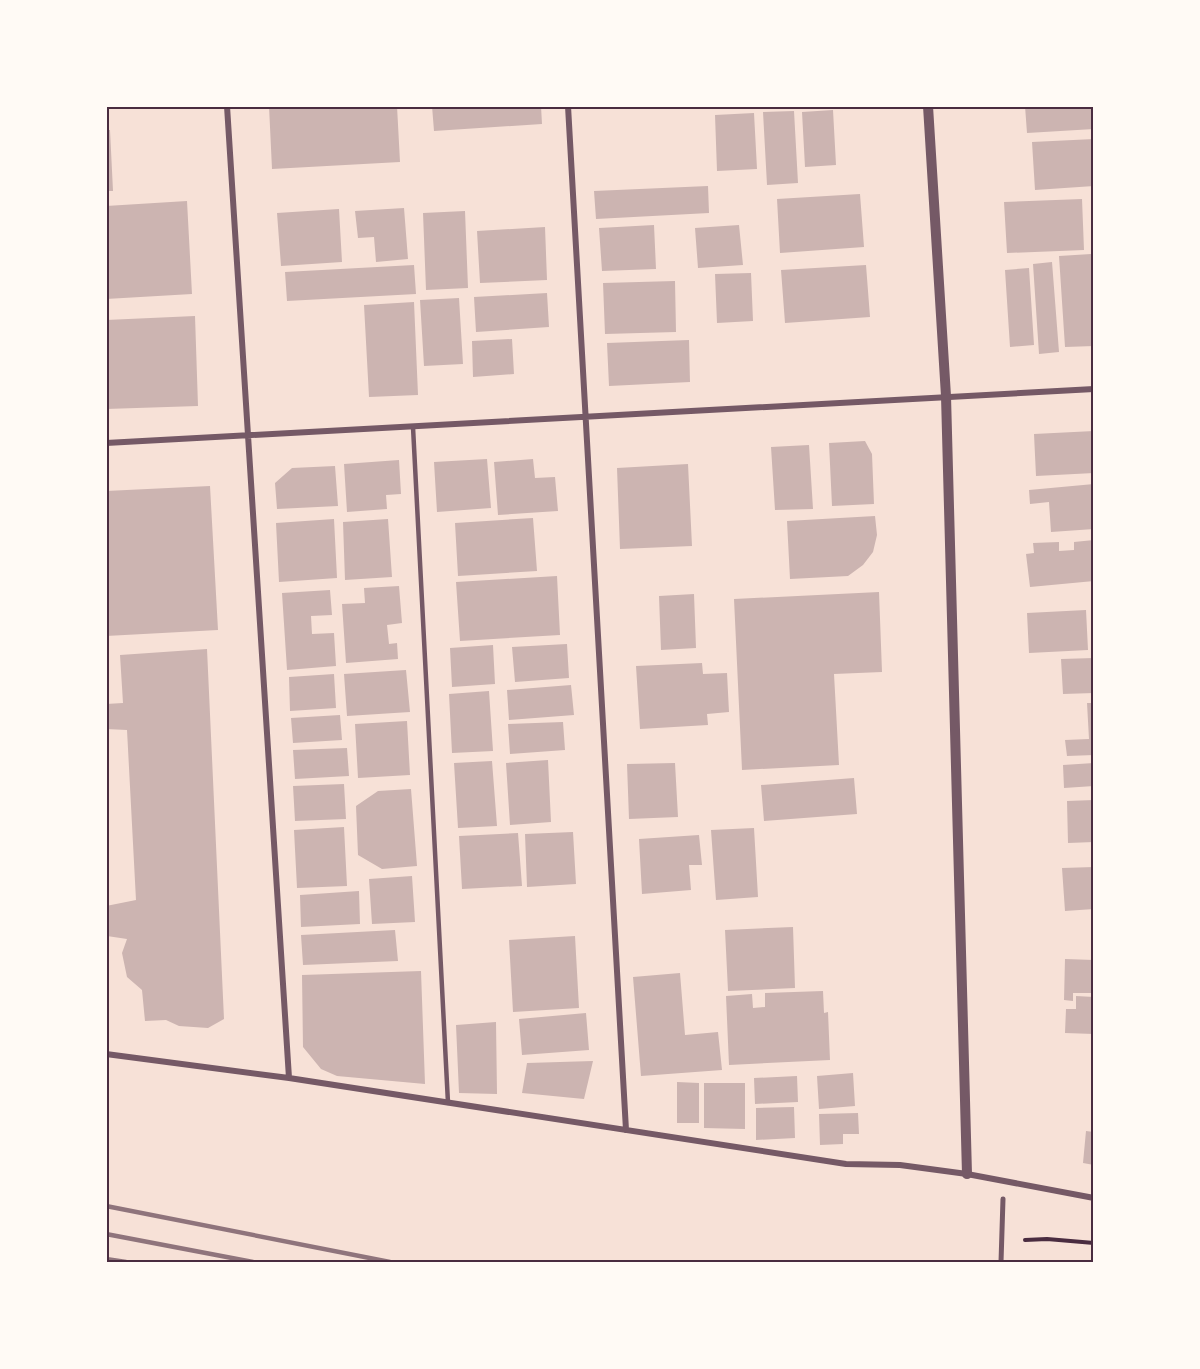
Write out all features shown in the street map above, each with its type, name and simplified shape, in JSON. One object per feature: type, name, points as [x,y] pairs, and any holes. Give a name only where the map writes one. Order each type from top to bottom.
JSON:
[{"type":"street","points":[[227,106],[289,1078]]},
{"type":"street","points":[[568,106],[626,1130]]},
{"type":"street","points":[[928,106],[946,396],[967,1174]]},
{"type":"street","points":[[106,443],[1094,389]]},
{"type":"street","points":[[106,1054],[289,1078],[846,1164],[900,1165],[967,1174],[1094,1198]]},
{"type":"street","points":[[1001,1263],[1003,1199]]},
{"type":"lane","points":[[412,427],[448,1103]]},
{"type":"path","points":[[1019,1241],[1047,1239],[1094,1243]]},
{"type":"building","points":[[269,106],[397,106],[400,162],[272,169]]},
{"type":"building","points":[[432,106],[541,106],[542,124],[434,131]]},
{"type":"building","points":[[1025,106],[1094,106],[1094,129],[1027,133]]},
{"type":"building","points":[[833,110],[836,165],[805,167],[802,112]]},
{"type":"building","points":[[794,111],[798,183],[767,185],[763,112]]},
{"type":"building","points":[[754,113],[757,169],[717,171],[715,115]]},
{"type":"building","points":[[106,130],[110,130],[113,191],[106,191]]},
{"type":"building","points":[[1094,139],[1094,186],[1035,190],[1032,142]]},
{"type":"building","points":[[708,186],[709,213],[596,219],[594,191]]},
{"type":"building","points":[[860,194],[864,247],[780,253],[777,199]]},
{"type":"building","points":[[1082,199],[1084,250],[1007,253],[1004,202]]},
{"type":"building","points":[[187,201],[192,294],[106,299],[106,206]]},
{"type":"building","points":[[404,208],[408,259],[376,262],[374,237],[358,238],[355,211]]},
{"type":"building","points":[[339,209],[342,262],[281,266],[277,213]]},
{"type":"building","points":[[465,211],[468,288],[426,290],[423,213]]},
{"type":"building","points":[[654,225],[656,269],[602,271],[599,228]]},
{"type":"building","points":[[739,225],[743,265],[698,268],[695,228]]},
{"type":"building","points":[[545,227],[547,280],[480,283],[477,231]]},
{"type":"building","points":[[1091,254],[1094,346],[1065,347],[1059,256]]},
{"type":"building","points":[[1052,262],[1059,352],[1039,354],[1033,264]]},
{"type":"building","points":[[414,265],[416,294],[287,301],[285,272]]},
{"type":"building","points":[[866,265],[870,317],[785,323],[781,270]]},
{"type":"building","points":[[1029,268],[1034,345],[1010,347],[1005,270]]},
{"type":"building","points":[[751,273],[753,321],[717,323],[715,274]]},
{"type":"building","points":[[675,281],[676,332],[605,334],[603,283]]},
{"type":"building","points":[[547,293],[549,327],[476,332],[474,297]]},
{"type":"building","points":[[459,298],[463,364],[424,366],[420,300]]},
{"type":"building","points":[[414,302],[418,395],[369,397],[364,305]]},
{"type":"building","points":[[195,316],[198,406],[106,409],[106,320]]},
{"type":"building","points":[[512,339],[514,374],[473,377],[472,341]]},
{"type":"building","points":[[689,340],[690,382],[609,386],[607,343]]},
{"type":"building","points":[[1094,431],[1094,473],[1036,476],[1034,434]]},
{"type":"building","points":[[865,441],[872,454],[874,504],[832,506],[829,443]]},
{"type":"building","points":[[809,445],[813,509],[775,510],[771,447]]},
{"type":"building","points":[[487,459],[491,508],[437,512],[434,462]]},
{"type":"building","points":[[533,459],[535,478],[555,477],[558,511],[498,515],[494,462]]},
{"type":"building","points":[[399,460],[401,494],[386,495],[387,509],[347,512],[344,464]]},
{"type":"building","points":[[688,464],[692,546],[620,549],[617,468]]},
{"type":"building","points":[[335,466],[338,506],[277,509],[275,483],[292,468]]},
{"type":"building","points":[[1094,484],[1094,529],[1051,532],[1049,502],[1030,504],[1029,490]]},
{"type":"building","points":[[210,486],[218,630],[106,636],[106,491]]},
{"type":"building","points":[[875,516],[877,535],[873,552],[863,565],[848,576],[790,579],[787,521]]},
{"type":"building","points":[[533,518],[537,571],[458,576],[455,523]]},
{"type":"building","points":[[334,519],[337,578],[279,582],[276,523]]},
{"type":"building","points":[[388,519],[392,577],[345,580],[343,522]]},
{"type":"building","points":[[1094,540],[1094,581],[1030,587],[1026,554],[1034,553],[1033,543],[1059,542],[1059,551],[1074,550],[1074,542]]},
{"type":"building","points":[[557,576],[560,635],[460,641],[456,582]]},
{"type":"building","points":[[399,586],[402,623],[387,625],[389,644],[397,643],[398,659],[346,663],[342,604],[365,603],[364,588]]},
{"type":"building","points":[[330,590],[332,615],[311,616],[312,634],[334,633],[336,666],[287,670],[282,593]]},
{"type":"building","points":[[879,592],[882,672],[834,674],[839,765],[742,770],[734,599]]},
{"type":"building","points":[[694,594],[696,648],[661,650],[659,596]]},
{"type":"building","points":[[1086,610],[1088,650],[1029,653],[1027,613]]},
{"type":"building","points":[[567,644],[569,678],[515,682],[512,647]]},
{"type":"building","points":[[493,645],[495,684],[452,687],[450,648]]},
{"type":"building","points":[[207,649],[224,1019],[208,1028],[179,1026],[166,1020],[145,1021],[142,990],[127,977],[122,953],[127,939],[107,936],[106,931],[106,906],[136,900],[127,730],[106,729],[106,704],[123,703],[120,655]]},
{"type":"building","points":[[1094,658],[1094,693],[1063,694],[1061,659]]},
{"type":"building","points":[[702,663],[703,674],[727,673],[729,712],[707,714],[708,725],[640,729],[636,666]]},
{"type":"building","points":[[406,670],[410,712],[347,716],[344,674]]},
{"type":"building","points":[[334,674],[336,708],[290,711],[289,677]]},
{"type":"building","points":[[571,685],[574,715],[509,720],[507,690]]},
{"type":"building","points":[[489,691],[493,751],[452,753],[449,694]]},
{"type":"building","points":[[1087,703],[1094,703],[1094,755],[1067,756],[1065,740],[1089,739]]},
{"type":"building","points":[[340,715],[342,740],[293,743],[291,718]]},
{"type":"building","points":[[407,721],[410,775],[358,778],[355,724]]},
{"type":"building","points":[[563,722],[565,750],[510,754],[508,724]]},
{"type":"building","points":[[347,748],[349,776],[295,779],[293,750]]},
{"type":"building","points":[[548,760],[551,822],[510,825],[506,763]]},
{"type":"building","points":[[492,761],[497,826],[458,828],[454,763]]},
{"type":"building","points":[[675,763],[678,817],[629,819],[627,764]]},
{"type":"building","points":[[1094,763],[1094,786],[1064,788],[1063,765]]},
{"type":"building","points":[[854,778],[857,814],[764,821],[761,785]]},
{"type":"building","points":[[344,784],[346,819],[295,821],[293,786]]},
{"type":"building","points":[[411,789],[417,866],[382,869],[358,855],[356,806],[378,791]]},
{"type":"building","points":[[1094,800],[1094,842],[1068,843],[1067,801]]},
{"type":"building","points":[[344,827],[347,886],[297,888],[294,830]]},
{"type":"building","points":[[754,828],[758,897],[716,900],[711,830]]},
{"type":"building","points":[[573,832],[576,884],[527,887],[525,834]]},
{"type":"building","points":[[518,833],[522,886],[462,889],[459,836]]},
{"type":"building","points":[[699,835],[702,865],[689,865],[691,890],[642,894],[639,839]]},
{"type":"building","points":[[1094,867],[1094,909],[1065,911],[1062,868]]},
{"type":"building","points":[[412,876],[415,922],[372,924],[369,879]]},
{"type":"building","points":[[359,891],[360,924],[301,927],[300,895]]},
{"type":"building","points":[[793,927],[795,988],[728,991],[725,930]]},
{"type":"building","points":[[395,930],[398,961],[303,965],[301,935]]},
{"type":"building","points":[[575,936],[579,1008],[513,1012],[509,940]]},
{"type":"building","points":[[1065,959],[1094,960],[1094,993],[1073,993],[1073,1001],[1064,1000]]},
{"type":"building","points":[[421,971],[425,1084],[337,1076],[321,1069],[303,1047],[302,975]]},
{"type":"building","points":[[680,973],[685,1035],[718,1032],[722,1070],[641,1076],[633,977]]},
{"type":"building","points":[[823,991],[824,1013],[828,1012],[830,1060],[729,1065],[726,996],[752,994],[753,1008],[765,1007],[765,993]]},
{"type":"building","points":[[1076,996],[1094,997],[1094,1034],[1065,1033],[1066,1009],[1076,1009]]},
{"type":"building","points":[[586,1013],[589,1050],[522,1055],[519,1019]]},
{"type":"building","points":[[496,1022],[497,1094],[459,1093],[456,1025]]},
{"type":"building","points":[[593,1061],[584,1099],[522,1093],[527,1063]]},
{"type":"building","points":[[853,1073],[855,1106],[819,1109],[817,1076]]},
{"type":"building","points":[[797,1076],[798,1102],[755,1104],[754,1078]]},
{"type":"building","points":[[677,1082],[699,1083],[699,1123],[677,1123]]},
{"type":"building","points":[[704,1083],[745,1083],[745,1129],[704,1128]]},
{"type":"building","points":[[794,1107],[795,1138],[756,1140],[756,1108]]},
{"type":"building","points":[[858,1113],[859,1134],[843,1134],[843,1144],[820,1145],[819,1114]]},
{"type":"building","points":[[1086,1131],[1094,1132],[1094,1165],[1083,1163]]},
{"type":"railway","points":[[106,1206],[390,1262]]},
{"type":"railway","points":[[106,1234],[253,1262]]},
{"type":"railway","points":[[106,1259],[126,1262]]}]
